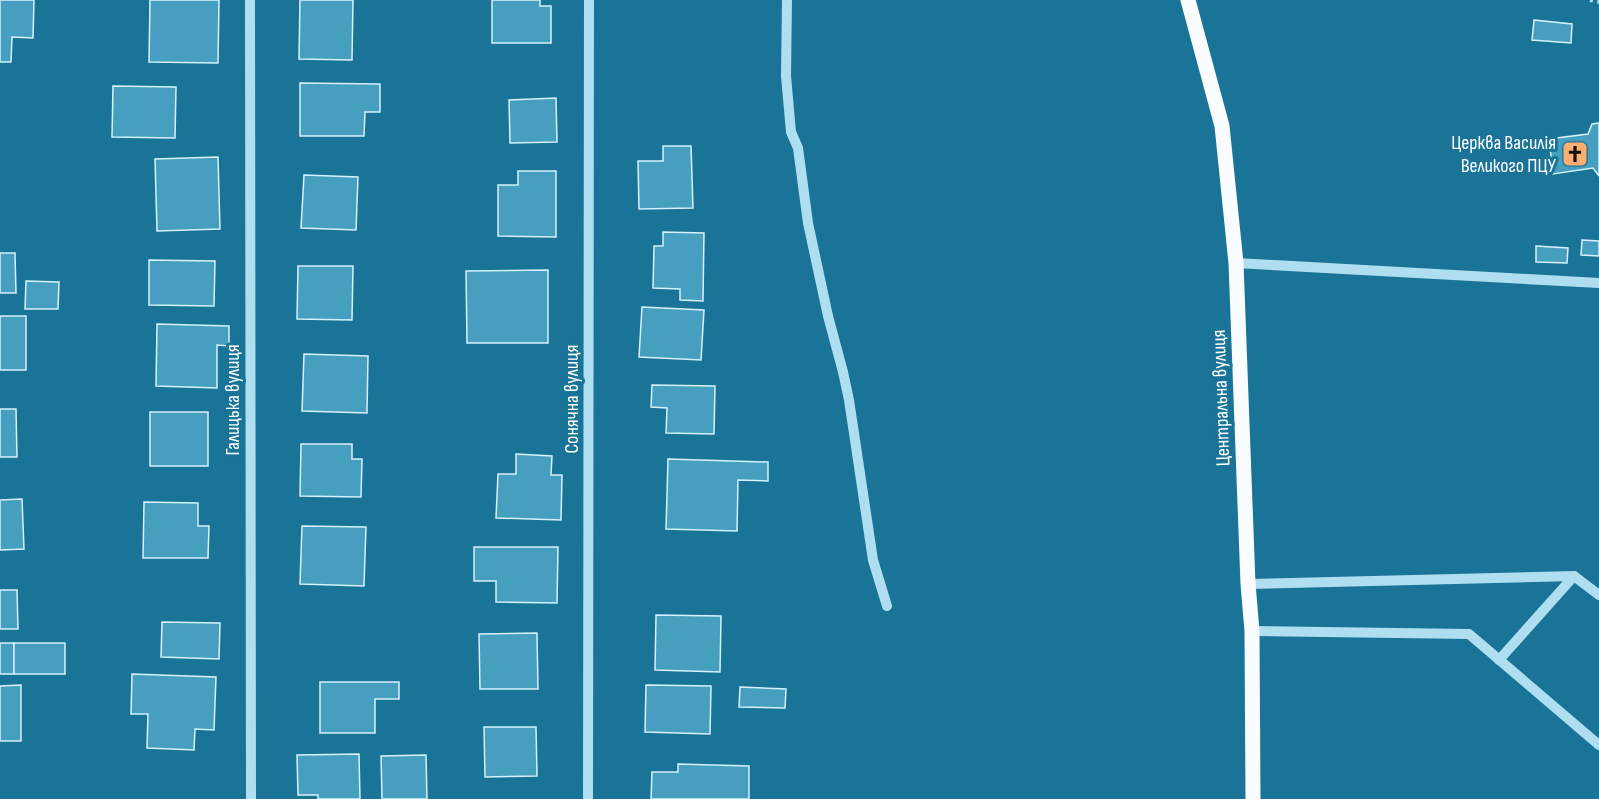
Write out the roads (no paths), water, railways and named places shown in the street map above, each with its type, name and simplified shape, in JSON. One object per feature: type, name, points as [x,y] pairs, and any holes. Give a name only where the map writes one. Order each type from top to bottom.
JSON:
[{"type":"main road","name":"Центральна вулиця","points":[[1188,0],[1222,126],[1236,263],[1248,584],[1252,631],[1253,799]]},
{"type":"street","name":"Галицька вулиця","points":[[250,0],[251,799]]},
{"type":"street","name":"Сонячна вулиця","points":[[588,799],[589,0]]},
{"type":"street","points":[[787,0],[786,76],[791,132],[798,148],[808,223],[849,400],[873,560],[887,606]]},
{"type":"street","points":[[1236,263],[1599,283]]},
{"type":"street","points":[[1499,660],[1574,576]]},
{"type":"street","points":[[1248,584],[1574,576],[1599,595]]},
{"type":"street","points":[[1252,631],[1468,634],[1599,745]]},
{"type":"place","name":"Церква Василія Великого ПЦУ","points":[[1575,154]]}]
